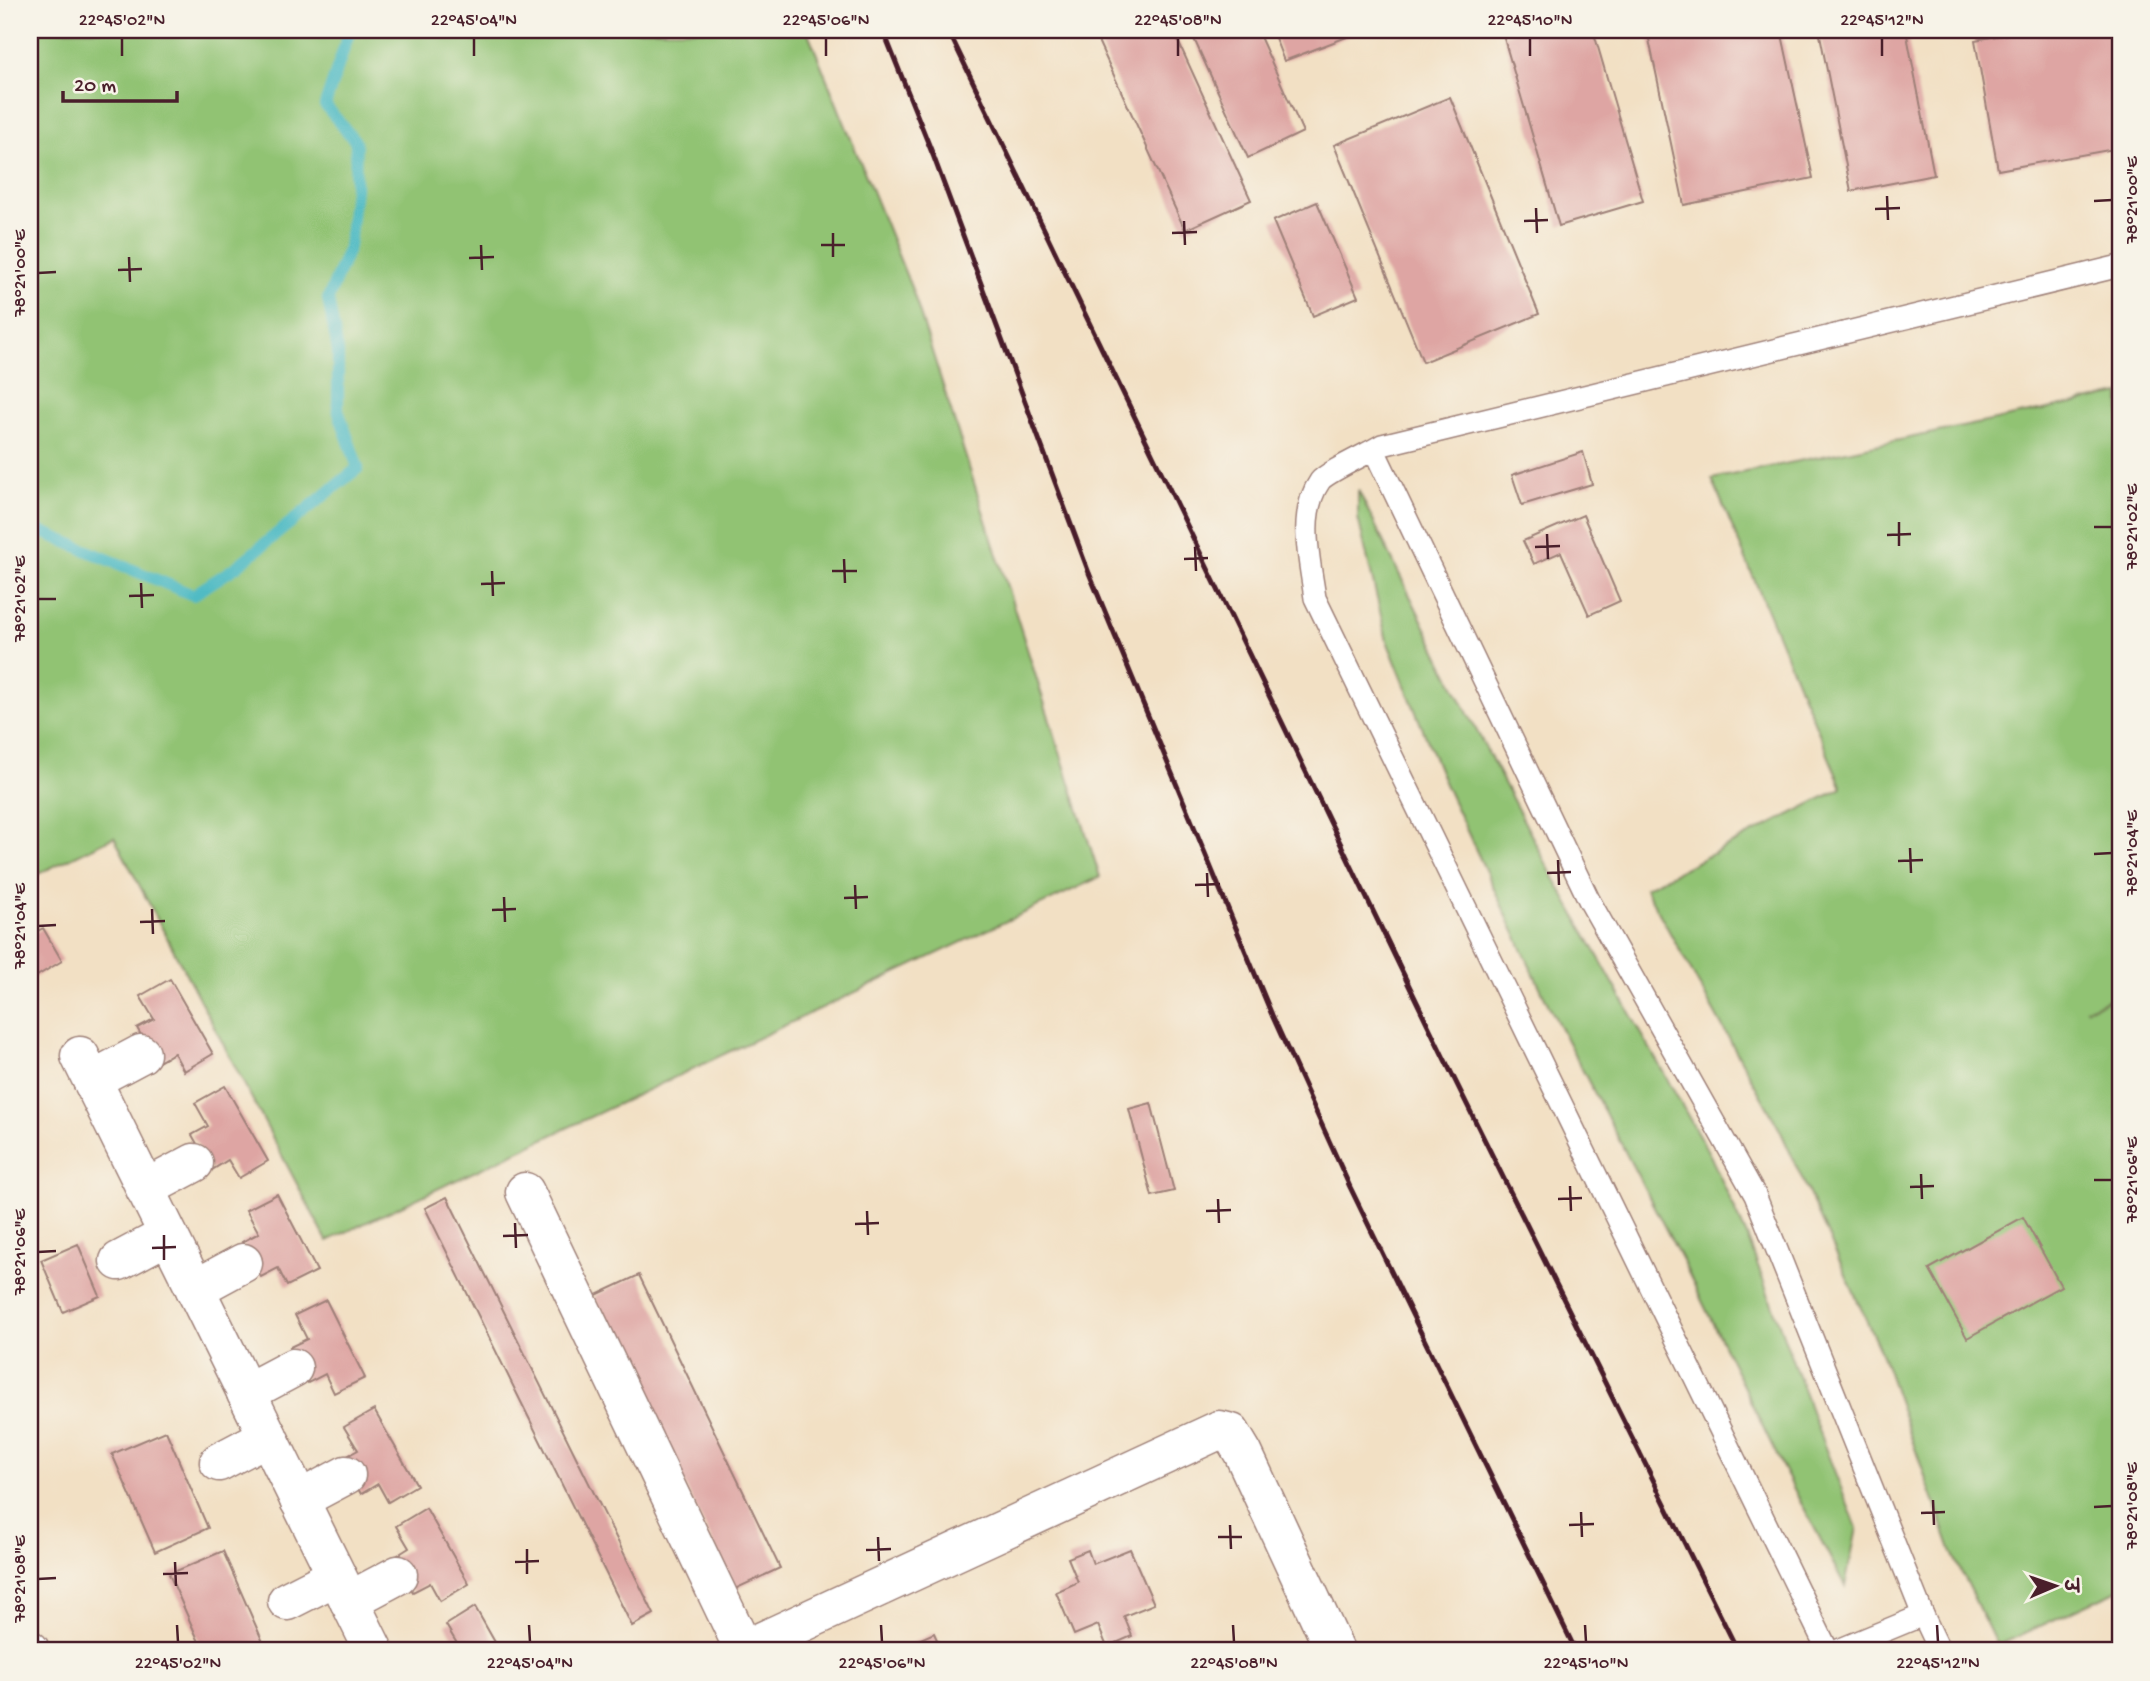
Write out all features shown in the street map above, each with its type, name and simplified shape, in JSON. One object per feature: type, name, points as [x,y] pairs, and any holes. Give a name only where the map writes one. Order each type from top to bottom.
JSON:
[{"type":"street","points":[[141,1054],[86,1068],[374,1651]]},
{"type":"street","points":[[145,1189],[194,1163]]},
{"type":"street","points":[[525,1192],[742,1651],[1219,1430],[1231,1433],[1243,1454],[1335,1651]]},
{"type":"street","points":[[118,1261],[168,1236]]},
{"type":"street","points":[[195,1289],[243,1263]]},
{"type":"street","points":[[246,1392],[293,1368]]},
{"type":"street","points":[[219,1462],[268,1436]]},
{"type":"street","points":[[299,1500],[346,1475]]},
{"type":"street","points":[[287,1601],[398,1575]]},
{"type":"lane","points":[[1828,1651],[1315,598],[1307,512],[1321,479],[1374,450],[1395,442],[2120,267]]},
{"type":"lane","points":[[1374,450],[1589,900],[1755,1195],[1923,1615],[1940,1651]]},
{"type":"lane","points":[[1836,1651],[1923,1615]]},
{"type":"green space","points":[[30,30],[807,30],[913,292],[1100,877],[327,1241],[114,837],[30,878]]},
{"type":"green space","points":[[2120,394],[2120,995],[2085,1009],[2120,996],[2120,1589],[1997,1646],[1953,1555],[1880,1350],[1780,1130],[1645,888],[1842,788],[1712,479]]},
{"type":"green space","points":[[1358,490],[1469,716],[1549,869],[1711,1157],[1747,1236],[1857,1528],[1845,1586],[1783,1468],[1684,1264],[1548,1004],[1445,784],[1387,641],[1358,518]]},
{"type":"building","points":[[1093,30],[1173,30],[1251,200],[1185,230]]},
{"type":"building","points":[[1190,30],[1257,30],[1303,132],[1248,158]]},
{"type":"building","points":[[1272,30],[1365,30],[1284,61]]},
{"type":"building","points":[[1520,30],[1593,30],[1643,201],[1559,226],[1503,35]]},
{"type":"building","points":[[1647,30],[1781,30],[1813,178],[1684,205]]},
{"type":"building","points":[[1819,30],[1906,30],[1934,175],[1851,191]]},
{"type":"building","points":[[2030,30],[2120,30],[2120,148],[1998,170],[1975,40]]},
{"type":"building","points":[[1450,97],[1539,314],[1423,362],[1334,145]]},
{"type":"building","points":[[1317,202],[1358,297],[1313,316],[1273,221]]},
{"type":"building","points":[[1583,452],[1592,484],[1522,505],[1512,475]]},
{"type":"building","points":[[1583,515],[1620,601],[1589,615],[1561,552],[1534,564],[1523,541]]},
{"type":"building","points":[[43,928],[62,961],[30,980],[30,935]]},
{"type":"building","points":[[170,979],[213,1054],[184,1071],[174,1053],[157,1063],[137,1028],[154,1019],[140,996]]},
{"type":"building","points":[[225,1086],[268,1161],[239,1178],[228,1160],[212,1170],[192,1135],[208,1126],[195,1103]]},
{"type":"building","points":[[1151,1103],[1174,1191],[1152,1196],[1129,1109]]},
{"type":"building","points":[[277,1194],[317,1271],[287,1286],[278,1268],[261,1277],[242,1242],[259,1233],[246,1210]]},
{"type":"building","points":[[447,1197],[654,1614],[632,1626],[425,1208]]},
{"type":"building","points":[[2023,1217],[2061,1286],[1967,1338],[1929,1269]]},
{"type":"building","points":[[78,1244],[100,1296],[63,1312],[41,1260]]},
{"type":"building","points":[[639,1275],[780,1568],[735,1589],[594,1296]]},
{"type":"building","points":[[326,1300],[365,1378],[334,1393],[325,1374],[308,1383],[290,1347],[307,1339],[295,1315]]},
{"type":"building","points":[[374,1410],[417,1485],[388,1502],[378,1484],[361,1494],[342,1459],[358,1450],[344,1427]]},
{"type":"building","points":[[166,1431],[208,1528],[155,1552],[112,1454]]},
{"type":"building","points":[[426,1508],[469,1584],[440,1601],[430,1583],[413,1592],[393,1558],[409,1548],[396,1526]]},
{"type":"building","points":[[1130,1549],[1154,1604],[1124,1616],[1132,1636],[1107,1647],[1098,1625],[1074,1635],[1056,1592],[1078,1582],[1068,1558],[1088,1550],[1093,1564]]},
{"type":"building","points":[[223,1551],[266,1649],[203,1651],[169,1574]]},
{"type":"building","points":[[475,1607],[500,1651],[452,1651],[459,1647],[446,1625]]},
{"type":"building","points":[[934,1633],[942,1651],[898,1649]]},
{"type":"waterway","points":[[30,536],[40,531],[193,595],[236,567],[358,468],[338,410],[338,352],[328,299],[349,247],[356,142],[325,105],[350,30]]},
{"type":"railway","points":[[883,30],[933,155],[1089,573],[1272,1015],[1350,1187],[1576,1651]]},
{"type":"railway","points":[[948,30],[1443,1056],[1738,1651]]}]
